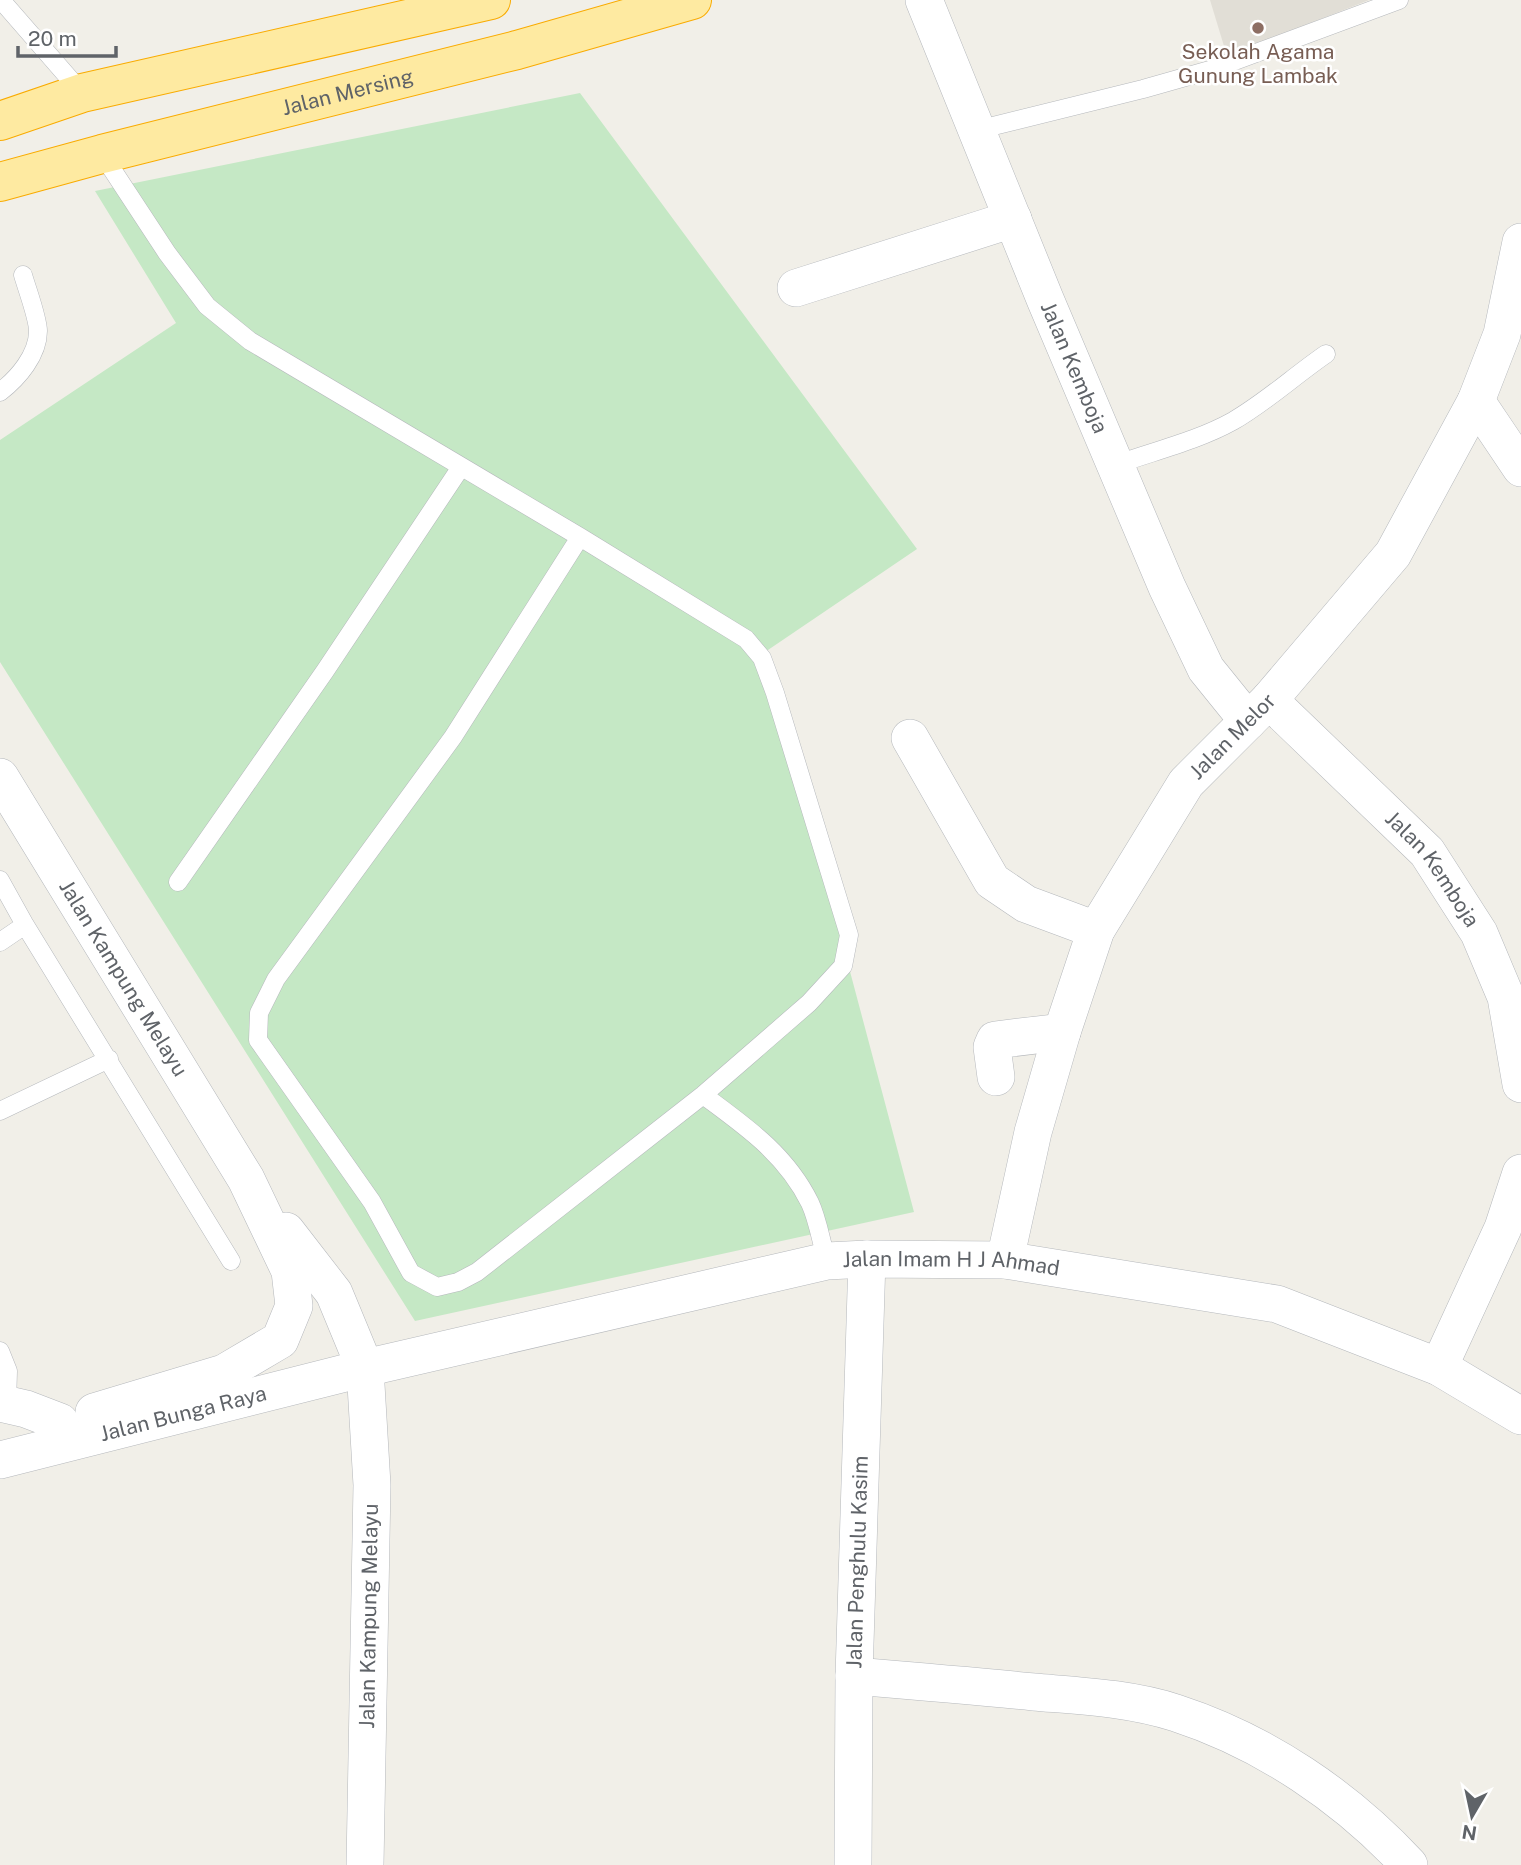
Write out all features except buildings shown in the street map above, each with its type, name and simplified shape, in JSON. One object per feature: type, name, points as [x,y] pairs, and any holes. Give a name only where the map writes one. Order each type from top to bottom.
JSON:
[{"type":"highway","points":[[0,121],[82,93],[491,0]]},
{"type":"highway","name":"Jalan Mersing","points":[[5,182],[103,154],[517,50],[692,0]]},
{"type":"street","name":"Jalan Kemboja","points":[[924,0],[1115,465],[1167,587],[1206,669],[1427,852],[1479,933],[1506,998],[1521,1084]]},
{"type":"street","points":[[796,288],[1013,219]]},
{"type":"street","name":"Jalan Melor","points":[[1005,1260],[1034,1132],[1062,1032],[1097,930],[1186,783],[1258,710],[1393,554],[1511,333],[1521,243]]},
{"type":"street","points":[[1476,401],[1521,468]]},
{"type":"street","points":[[910,738],[992,881],[1026,904],[1097,930]]},
{"type":"street","name":"Jalan Kampung Melayu","points":[[0,777],[246,1179]]},
{"type":"street","points":[[996,1077],[992,1047],[995,1040],[1062,1032]]},
{"type":"street","points":[[1439,1367],[1503,1228],[1521,1173]]},
{"type":"street","points":[[246,1179],[334,1293],[366,1368]]},
{"type":"street","points":[[0,1453],[30,1431],[224,1373],[280,1340],[294,1306],[290,1271],[246,1179]]},
{"type":"street","name":"Jalan Penghulu Kasim","points":[[853,1865],[854,1676],[867,1259]]},
{"type":"street","name":"Jalan Imam H J Ahmad","points":[[366,1368],[827,1261],[1005,1260],[1277,1304],[1439,1367],[1521,1416]]},
{"type":"street","name":"Jalan Kampung Melayu","points":[[365,1865],[372,1485],[366,1368]]},
{"type":"street","name":"Jalan Bunga Raya","points":[[0,1460],[366,1368]]},
{"type":"street","points":[[4,1404],[60,1422]]},
{"type":"street","points":[[854,1676],[1115,1699],[1174,1712],[1240,1737],[1317,1783],[1384,1838],[1409,1865]]},
{"type":"lane","points":[[1,0],[82,93]]},
{"type":"lane","points":[[977,130],[1210,70],[1399,0]]},
{"type":"lane","points":[[103,154],[167,253],[207,306],[250,341],[580,537],[746,639],[762,658],[775,692],[849,935],[843,966],[810,1003],[703,1095],[477,1272],[458,1282],[437,1287],[411,1273],[372,1202],[258,1040],[259,1013],[276,979],[453,737],[580,537]]},
{"type":"lane","points":[[0,391],[15,380],[31,356],[38,331],[23,275]]},
{"type":"lane","points":[[1115,465],[1213,431],[1234,420],[1266,400],[1326,354]]},
{"type":"lane","points":[[178,882],[326,671],[461,467]]},
{"type":"lane","points":[[0,880],[231,1261]]},
{"type":"lane","points":[[0,942],[25,925]]},
{"type":"lane","points":[[0,1111],[109,1059]]},
{"type":"lane","points":[[703,1095],[760,1137],[788,1166],[811,1205],[827,1261]]},
{"type":"lane","points":[[0,1351],[8,1371],[4,1404]]},
{"type":"shaded area","name":"Sekolah Agama Gunung Lambak","points":[[1210,0],[1369,0],[1227,56]]},
{"type":"green space","points":[[580,93],[917,549],[765,652],[914,1212],[415,1321],[0,662],[0,440],[176,323],[95,191]]},
{"type":"place","name":"Sekolah Agama Gunung Lambak","points":[[1258,28]]}]
